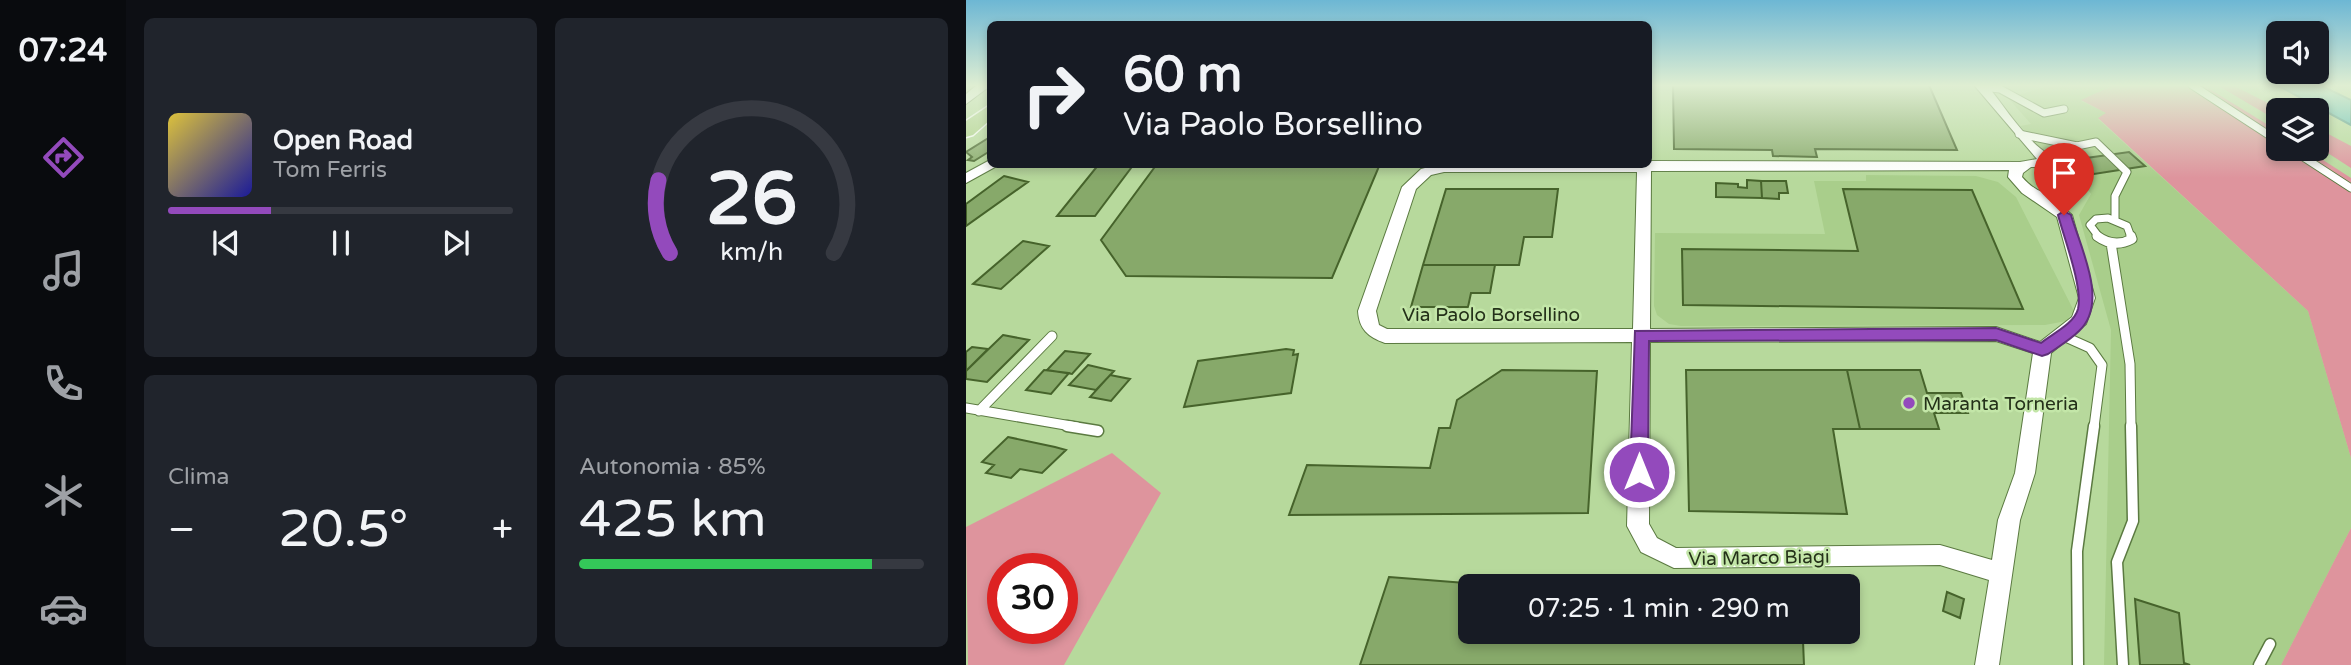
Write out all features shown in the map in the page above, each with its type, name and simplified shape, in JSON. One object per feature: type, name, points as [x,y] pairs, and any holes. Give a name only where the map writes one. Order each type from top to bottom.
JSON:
[{"type":"main road","points":[[966,131],[984,116]]},
{"type":"street","points":[[2004,116],[2019,134],[2028,160],[2016,171],[2020,184]]},
{"type":"street","name":"Via Paolo Borsellino","points":[[1652,166],[1978,168],[2028,160],[2057,166]]},
{"type":"street","points":[[966,179],[987,166]]},
{"type":"street","points":[[1987,665],[2009,520],[2025,473],[2042,350],[2080,320],[2087,298],[2064,215],[2078,184],[2074,177],[2057,166]]},
{"type":"street","name":"Via Paolo Borsellino","points":[[1444,168],[1426,172],[1409,187],[1367,312],[1367,322],[1372,331],[1385,335],[1996,334],[2015,338],[2042,350]]},
{"type":"street","name":"Via Marco Biagi","points":[[1634,168],[1641,335],[1638,526],[1648,545],[1674,558],[1940,555],[2001,573]]},
{"type":"street","name":"Via Paolo Borsellino","points":[[1978,168],[2020,184],[2064,215]]},
{"type":"street","points":[[2040,196],[2059,199],[2073,195]]},
{"type":"lane","points":[[2240,116],[2266,133]]},
{"type":"lane","points":[[2019,134],[2077,146],[2096,142],[2127,172],[2115,196],[2115,220]]},
{"type":"lane","points":[[2057,166],[2077,146]]},
{"type":"lane","points":[[2309,161],[2351,188]]},
{"type":"lane","points":[[2096,219],[2115,220],[2131,230],[2132,239],[2124,243],[2111,243],[2098,237],[2090,225],[2096,219]]},
{"type":"lane","points":[[2111,243],[2130,364],[2133,521],[2117,562],[2123,665]]},
{"type":"lane","points":[[2061,335],[2083,342],[2099,358],[2102,365],[2077,551],[2078,665]]},
{"type":"lane","points":[[979,411],[1052,336]]},
{"type":"lane","points":[[966,408],[1098,431]]},
{"type":"lane","points":[[2259,665],[2270,644]]},
{"type":"shaded area","points":[[2024,116],[2102,116],[2098,119],[2308,311],[2351,458],[2351,528],[2281,665],[2104,665],[2111,330],[2079,215],[2091,194],[2078,176],[2042,149],[2020,126],[2031,124]]},
{"type":"shaded area","points":[[2254,116],[2266,124],[2266,161],[2325,161],[2351,178],[2351,458],[2308,311],[2098,118]]},
{"type":"shaded area","points":[[2329,134],[2351,146],[2351,168],[2329,154]]},
{"type":"shaded area","points":[[1866,175],[1976,176],[1998,182],[2016,197],[2074,311],[2066,321],[2045,325],[1681,326],[1669,324],[1657,315],[1654,306],[1655,233],[1825,234],[1814,181],[1866,181]]},
{"type":"shaded area","points":[[1112,453],[1161,493],[1078,640],[1078,553],[987,553],[987,644],[1076,644],[1064,665],[968,665],[966,527]]},
{"type":"shaded area","points":[[2351,528],[2351,665],[2281,665]]},
{"type":"water","points":[[2334,116],[2351,116],[2351,125]]},
{"type":"building","points":[[1673,116],[1942,116],[1957,150],[1815,149],[1817,157],[1773,156],[1772,150],[1674,149]]},
{"type":"building","points":[[987,139],[987,153],[974,161],[968,160],[972,157],[966,152]]},
{"type":"building","points":[[2129,152],[2145,166],[2094,174],[2079,159]]},
{"type":"building","points":[[1096,168],[1131,168],[1095,216],[1057,216]]},
{"type":"building","points":[[1154,168],[1378,168],[1332,278],[1126,276],[1101,240]]},
{"type":"building","points":[[1004,176],[1028,182],[966,226],[966,204]]},
{"type":"building","points":[[1747,180],[1761,181],[1762,198],[1716,197],[1716,183],[1738,184],[1738,187],[1747,188]]},
{"type":"building","points":[[1761,181],[1786,181],[1788,193],[1779,193],[1779,199],[1762,198]]},
{"type":"building","points":[[1446,189],[1558,189],[1552,237],[1524,237],[1519,265],[1423,265]]},
{"type":"building","points":[[1843,189],[1972,190],[2023,309],[1683,305],[1682,249],[1858,251]]},
{"type":"building","points":[[1023,241],[1049,246],[1001,289],[973,284]]},
{"type":"building","points":[[1423,265],[1495,265],[1490,293],[1471,293],[1468,307],[1411,307]]},
{"type":"building","points":[[1003,335],[1029,340],[987,382],[966,379],[966,371]]},
{"type":"building","points":[[972,347],[988,349],[966,371],[966,352]]},
{"type":"building","points":[[1294,350],[1293,355],[1298,354],[1291,393],[1184,407],[1198,361]]},
{"type":"building","points":[[1065,351],[1090,354],[1072,374],[1047,370]]},
{"type":"building","points":[[1088,365],[1114,371],[1096,390],[1069,385]]},
{"type":"building","points":[[1044,370],[1069,373],[1051,394],[1026,390]]},
{"type":"building","points":[[1502,370],[1597,371],[1588,513],[1289,515],[1307,465],[1430,468],[1439,428],[1450,428],[1457,400]]},
{"type":"building","points":[[1686,370],[1847,370],[1860,429],[1833,429],[1847,514],[1689,511]]},
{"type":"building","name":"Maranta Torneria","points":[[1847,370],[1920,370],[1927,393],[1961,393],[1968,413],[1934,413],[1939,429],[1860,429]]},
{"type":"building","points":[[1110,375],[1130,379],[1111,401],[1090,397]]},
{"type":"building","points":[[1008,437],[1066,450],[1042,473],[1020,469],[1011,478],[986,473],[994,465],[982,462]]},
{"type":"building","points":[[1389,577],[1458,582],[1458,644],[1803,644],[1804,665],[1360,665]]},
{"type":"building","points":[[1947,592],[1964,599],[1960,618],[1943,611]]},
{"type":"building","points":[[2135,599],[2179,613],[2184,663],[2190,665],[2140,665]]},
{"type":"place","name":"Maranta Torneria","points":[[1909,403]]},
{"type":"route","points":[[1639,472],[1641,335],[1996,334],[2015,338],[2042,350],[2075,326],[2086,309],[2087,298],[2064,215]]}]
